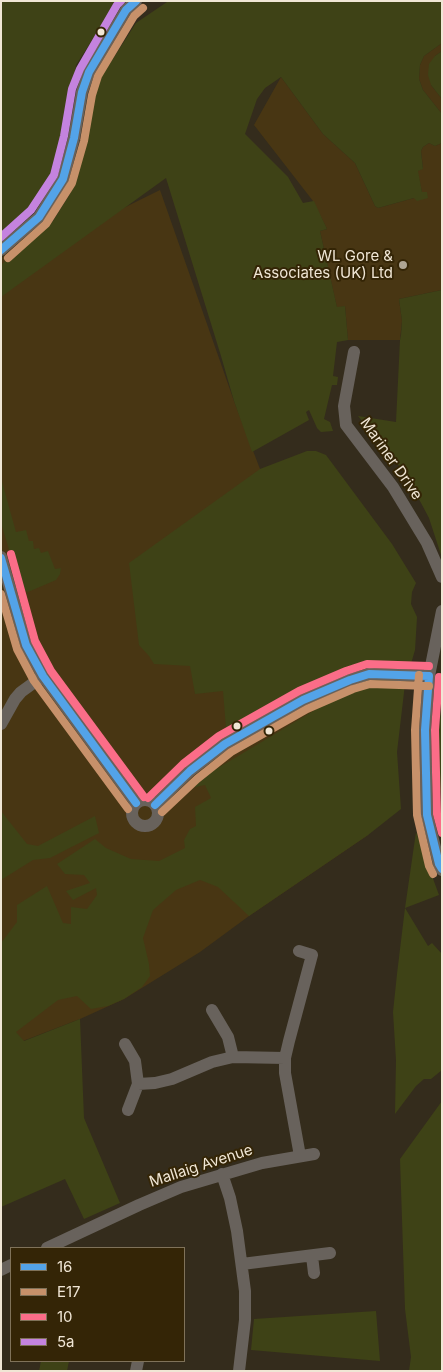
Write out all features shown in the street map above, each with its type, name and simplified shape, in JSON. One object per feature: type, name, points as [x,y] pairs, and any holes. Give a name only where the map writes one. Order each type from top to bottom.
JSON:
[{"type":"street","points":[[1,250],[38,217],[63,179],[74,138],[82,92],[88,75],[126,10],[136,1]]},
{"type":"street","name":"Mariner Drive","points":[[354,352],[344,406],[346,425],[393,487],[427,543],[442,577]]},
{"type":"street","points":[[1,557],[26,645],[43,676],[136,803]]},
{"type":"street","points":[[442,611],[430,676],[425,730],[427,815],[442,870]]},
{"type":"street","points":[[155,805],[190,771],[226,744],[303,700],[369,674],[430,676]]},
{"type":"street","points":[[1,724],[15,698],[43,676]]},
{"type":"street","points":[[140,800],[146,800],[155,805],[157,809],[156,818],[150,825],[141,826],[137,824],[132,816],[133,807],[136,803],[140,800]]},
{"type":"street","points":[[299,951],[312,955],[285,1058],[284,1073],[300,1156]]},
{"type":"street","points":[[212,1010],[228,1037],[233,1057]]},
{"type":"street","points":[[125,1044],[135,1061],[138,1084],[128,1110]]},
{"type":"street","points":[[138,1084],[172,1079],[212,1062],[233,1057],[285,1058]]},
{"type":"street","name":"Mallaig Avenue","points":[[49,1247],[181,1187],[262,1163],[314,1154]]},
{"type":"street","points":[[222,1174],[230,1198],[245,1291],[246,1320],[239,1371]]},
{"type":"street","points":[[242,1264],[330,1253]]},
{"type":"street","points":[[312,1256],[314,1273]]},
{"type":"shaded area","points":[[442,43],[442,51],[435,56],[431,85],[442,99],[442,114],[423,90],[419,79],[420,65],[424,56]]},
{"type":"shaded area","points":[[281,77],[323,134],[355,163],[375,206],[378,208],[414,198],[422,192],[417,171],[423,168],[421,151],[429,143],[435,146],[442,143],[442,290],[399,299],[402,321],[400,340],[348,340],[345,306],[337,308],[320,231],[327,229],[313,201],[254,125]]},
{"type":"shaded area","points":[[160,190],[234,401],[260,469],[368,835],[249,916],[200,952],[124,999],[80,1019],[23,1041],[1,1016],[1,258],[22,240],[81,229]]},
{"type":"green space","points":[[1,1],[120,1],[114,6],[76,65],[65,148],[57,176],[44,199],[27,217],[1,238]]},
{"type":"green space","points":[[442,1],[442,43],[424,56],[420,65],[419,79],[423,90],[442,114],[442,143],[435,146],[429,143],[421,151],[423,169],[418,171],[422,192],[427,192],[428,198],[417,201],[414,198],[378,208],[375,206],[355,163],[323,134],[281,77],[265,88],[257,99],[245,134],[288,177],[303,203],[314,201],[327,229],[320,231],[337,307],[345,306],[348,340],[337,342],[333,376],[338,377],[337,385],[332,385],[324,419],[330,422],[333,431],[321,432],[317,428],[309,410],[306,412],[309,420],[252,452],[234,401],[166,178],[1,297],[1,265],[53,221],[70,194],[78,172],[84,120],[91,93],[136,23],[167,2]]},
{"type":"green space","points":[[442,51],[442,99],[431,85],[428,75],[429,64]]},
{"type":"green space","points":[[442,290],[442,558],[429,518],[405,473],[358,416],[396,422],[402,321],[399,299]]},
{"type":"green space","points":[[307,451],[316,451],[326,455],[392,544],[416,583],[412,592],[411,604],[417,617],[415,650],[405,684],[397,752],[401,809],[368,835],[249,916],[218,887],[200,880],[176,890],[153,910],[143,938],[150,976],[142,987],[124,999],[108,1006],[91,1009],[77,996],[58,1000],[16,1032],[24,1041],[80,1019],[84,1118],[120,1203],[84,1219],[65,1179],[1,1207],[1,943],[17,922],[17,905],[47,886],[63,923],[71,924],[71,907],[87,909],[97,895],[96,888],[73,900],[66,891],[90,883],[84,875],[65,874],[57,864],[95,839],[106,848],[131,859],[159,861],[185,848],[184,840],[190,829],[196,826],[195,807],[211,798],[205,785],[191,788],[213,771],[330,701],[323,680],[307,687],[230,733],[226,728],[223,691],[195,694],[190,666],[154,664],[139,645],[129,563],[260,469]]},
{"type":"green space","points":[[1,478],[16,532],[26,530],[29,541],[33,541],[34,549],[39,548],[41,553],[48,551],[55,569],[61,568],[56,580],[28,592],[21,589],[1,523]]},
{"type":"green space","points":[[442,703],[442,794],[439,788],[437,744]]},
{"type":"green space","points":[[1,811],[27,844],[38,846],[95,816],[99,833],[50,858],[33,860],[1,880]]},
{"type":"green space","points":[[416,832],[439,895],[405,908]]},
{"type":"green space","points":[[405,908],[428,946],[432,943],[442,954],[442,1070],[431,1079],[424,1079],[416,1086],[395,1114],[396,1060],[393,1012]]},
{"type":"green space","points":[[442,1101],[442,1371],[409,1371],[411,1357],[405,1309],[400,1159]]},
{"type":"green space","points":[[376,1311],[380,1361],[251,1350],[254,1319]]},
{"type":"green space","points":[[41,1362],[69,1362],[67,1371],[39,1371]]},
{"type":"transit line","name":"5a","points":[[1,237],[31,210],[54,175],[64,136],[72,89],[80,69],[121,1]]},
{"type":"transit line","name":"16","points":[[1,250],[39,217],[63,179],[74,138],[82,92],[89,72],[126,10],[136,1]]},
{"type":"transit line","name":"E17","points":[[8,258],[46,224],[72,183],[84,141],[92,95],[98,76],[134,16],[143,8]]},
{"type":"transit line","name":"10","points":[[11,554],[35,641],[51,671],[144,797]]},
{"type":"transit line","name":"16","points":[[1,558],[26,645],[43,676],[136,803]]},
{"type":"transit line","name":"E17","points":[[1,594],[17,649],[34,681],[128,809]]},
{"type":"transit line","name":"10","points":[[148,798],[183,764],[219,736],[299,691],[367,664],[429,666]]},
{"type":"transit line","name":"16","points":[[155,805],[190,771],[225,744],[303,700],[369,674],[429,676]]},
{"type":"transit line","name":"E17","points":[[419,675],[415,730],[417,815],[429,866],[433,874]]},
{"type":"transit line","name":"16","points":[[429,676],[425,730],[427,815],[439,864],[442,869]]},
{"type":"transit line","name":"10","points":[[439,677],[435,730],[437,814],[442,833]]},
{"type":"transit line","name":"E17","points":[[162,812],[197,779],[231,752],[307,709],[353,689],[370,684],[429,686]]},
{"type":"place","name":"WL Gore & Associates (UK) Ltd","points":[[403,265]]}]
